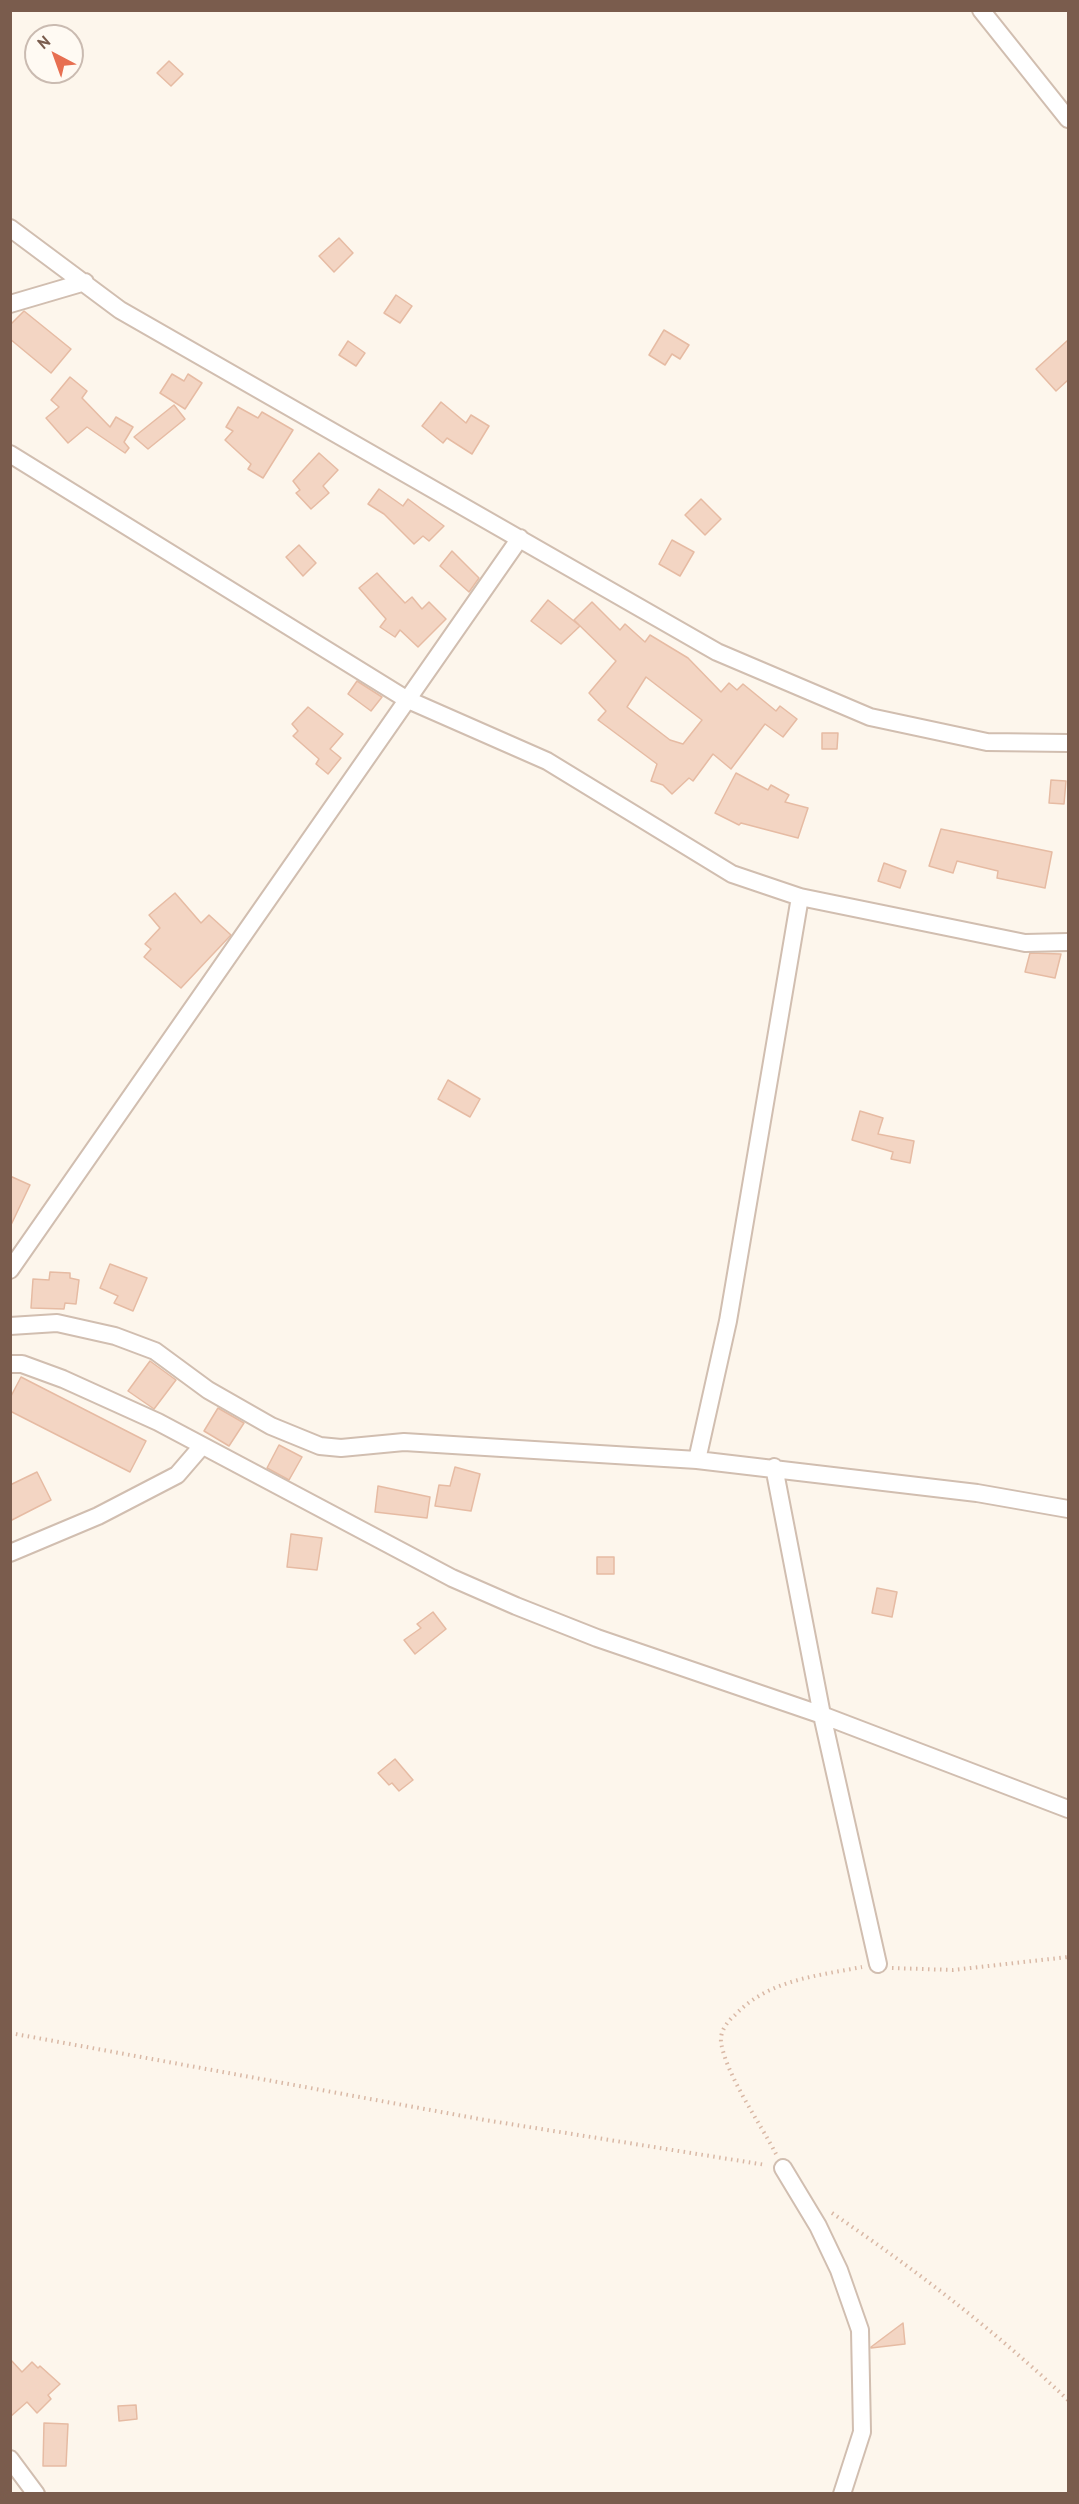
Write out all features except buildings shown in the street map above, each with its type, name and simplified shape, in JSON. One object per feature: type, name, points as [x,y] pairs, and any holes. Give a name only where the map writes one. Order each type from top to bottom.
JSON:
[{"type":"street","points":[[981,10],[1068,118]]},
{"type":"street","points":[[10,228],[120,310],[717,652],[870,717],[987,742],[1068,743]]},
{"type":"street","points":[[10,304],[85,282]]},
{"type":"street","points":[[10,454],[406,699],[547,760],[732,874],[800,897],[1025,944],[1068,942]]},
{"type":"street","points":[[10,1270],[520,538]]},
{"type":"street","points":[[697,1460],[728,1321],[800,897]]},
{"type":"street","points":[[10,1326],[57,1323],[115,1336],[155,1351],[208,1390],[271,1426],[320,1446],[340,1448],[404,1442],[697,1460],[977,1492],[1068,1509]]},
{"type":"street","points":[[10,1364],[22,1364],[63,1379],[158,1422],[463,1583],[597,1638],[822,1716],[1068,1809]]},
{"type":"street","points":[[10,1553],[98,1516],[177,1475],[202,1446]]},
{"type":"street","points":[[774,1467],[822,1716],[878,1965]]},
{"type":"street","points":[[783,2168],[818,2226],[839,2270],[860,2330],[862,2432],[842,2493]]},
{"type":"street","points":[[10,2459],[36,2493]]},
{"type":"path","points":[[783,2168],[725,2057],[721,2032],[727,2022],[755,1996],[796,1980],[878,1965],[898,1969],[953,1970],[1068,1958]]},
{"type":"path","points":[[10,2033],[485,2120],[783,2168]]},
{"type":"path","points":[[825,2208],[939,2287],[1021,2355],[1068,2400]]}]
